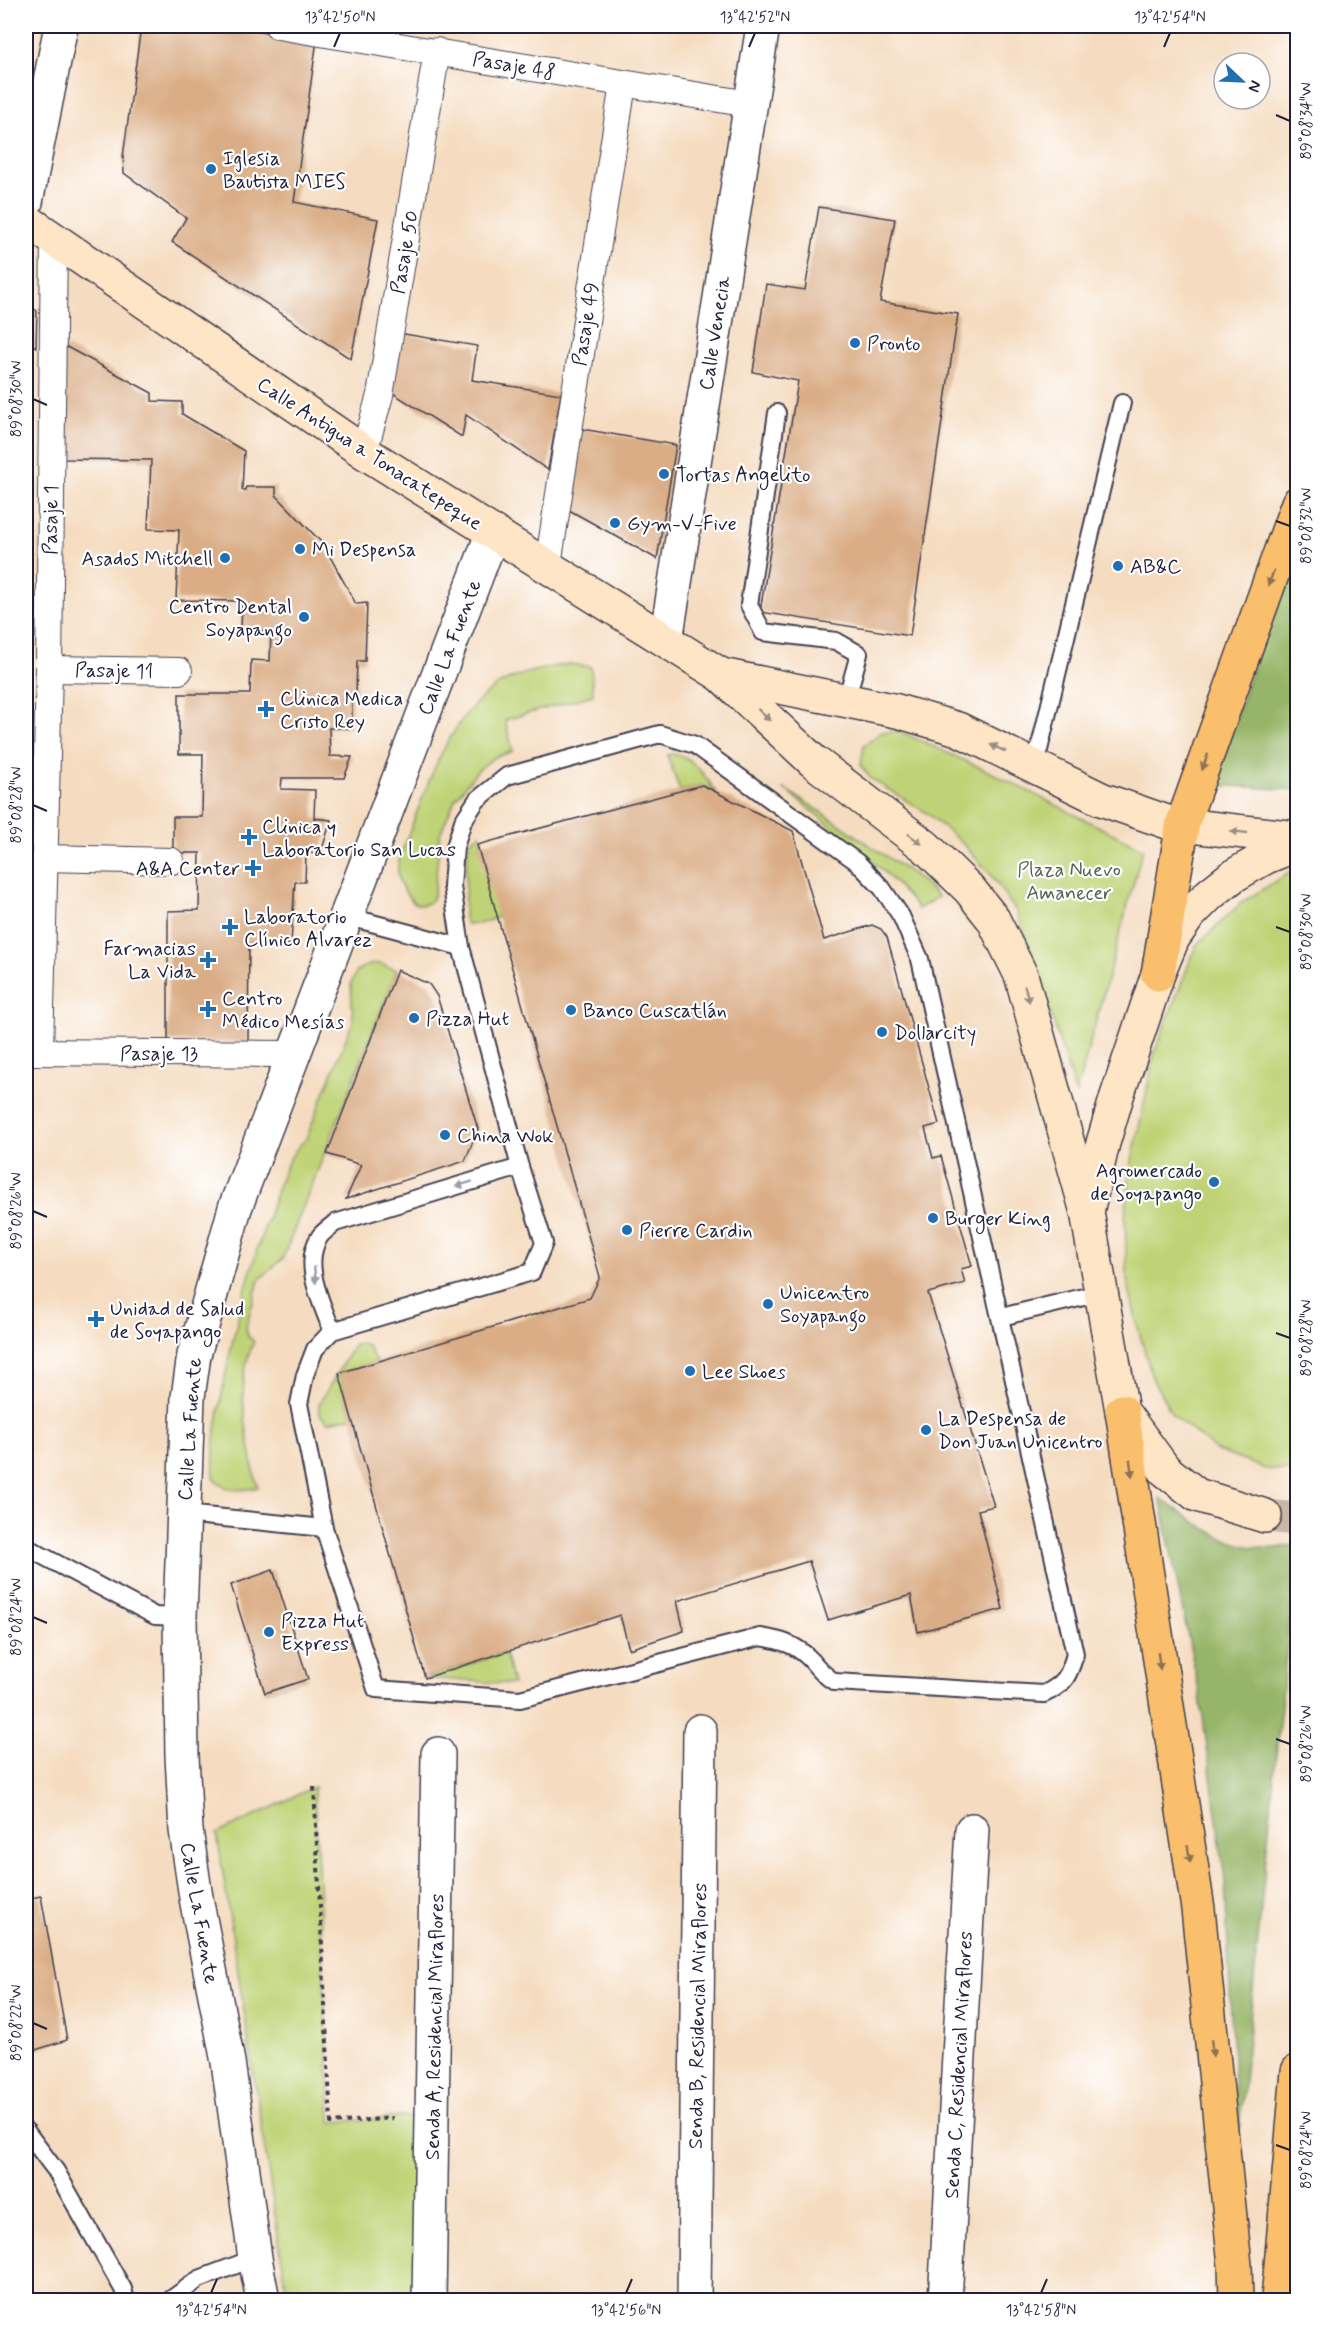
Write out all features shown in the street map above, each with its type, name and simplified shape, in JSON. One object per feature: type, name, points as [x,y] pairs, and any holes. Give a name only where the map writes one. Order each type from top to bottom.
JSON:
[{"type":"highway","points":[[1158,974],[1182,825],[1298,503]]},
{"type":"highway","points":[[1122,1410],[1198,1909],[1235,2265],[1236,2301]]},
{"type":"highway","points":[[1278,2301],[1298,2071]]},
{"type":"main road","name":"Calle Antigua a Tonacatepeque","points":[[26,220],[364,452],[722,675],[813,761],[926,847],[970,890],[993,919],[1021,975],[1087,1212]]},
{"type":"main road","name":"Calle Antigua a Tonacatepeque","points":[[722,675],[897,711],[958,729],[1101,799],[1173,824],[1298,838]]},
{"type":"main road","points":[[1265,1516],[1197,1495],[1165,1470],[1122,1410],[1087,1212],[1102,1143],[1158,974],[1173,938],[1190,914],[1233,876],[1266,857],[1298,844]]},
{"type":"street","points":[[26,202],[61,26]]},
{"type":"street","name":"Pasaje 48","points":[[278,26],[749,104]]},
{"type":"street","name":"Calle Venecia","points":[[666,640],[763,26]]},
{"type":"street","name":"Pasaje 50","points":[[364,452],[380,395],[437,51]]},
{"type":"street","name":"Pasaje 49","points":[[548,565],[623,84]]},
{"type":"street","name":"Pasaje 1","points":[[33,1052],[45,858],[54,240]]},
{"type":"street","name":"Calle La Fuente","points":[[263,2301],[228,2062],[196,1898],[186,1830],[182,1756],[180,1617],[186,1419],[194,1355],[235,1208],[493,532]]},
{"type":"street","name":"Pasaje 11","points":[[49,669],[179,671]]},
{"type":"street","points":[[45,858],[171,861]]},
{"type":"street","name":"Pasaje 13","points":[[33,1052],[292,1054]]},
{"type":"street","name":"Senda B, Residencial Miraflores","points":[[694,2301],[700,1731]]},
{"type":"street","name":"Senda A, Residencial Miraflores","points":[[429,2301],[438,1754]]},
{"type":"street","name":"Senda C, Residencial Miraflores","points":[[945,2301],[972,1830]]},
{"type":"lane","points":[[1027,761],[1039,750],[1122,403]]},
{"type":"lane","points":[[777,412],[749,605],[763,632],[836,641],[859,654],[846,700]]},
{"type":"lane","points":[[660,734],[694,745],[857,862],[882,888],[901,916],[920,959],[1075,1654],[1068,1676],[1055,1689],[1044,1694],[834,1682],[821,1674],[810,1659],[785,1641],[760,1637],[520,1699],[376,1689],[324,1528],[299,1404],[305,1375],[315,1349],[332,1331],[532,1272],[544,1243],[520,1167],[461,947],[452,886],[455,847],[463,821],[477,800],[507,776],[660,734]]},
{"type":"lane","points":[[346,916],[461,947]]},
{"type":"lane","points":[[332,1331],[314,1280],[314,1252],[321,1235],[335,1223],[520,1167]]},
{"type":"lane","points":[[1001,1317],[1100,1293]]},
{"type":"lane","points":[[184,1514],[324,1528]]},
{"type":"lane","points":[[26,1547],[155,1616],[180,1617]]},
{"type":"lane","points":[[26,2131],[56,2171],[123,2289],[126,2301]]},
{"type":"lane","points":[[170,2301],[199,2279],[255,2258]]},
{"type":"path","points":[[315,1787],[331,2123],[433,2115]]},
{"type":"green space","points":[[1297,534],[1297,790],[1214,785]]},
{"type":"green space","points":[[569,664],[591,667],[593,695],[505,720],[513,751],[493,758],[477,771],[455,799],[440,834],[434,895],[431,901],[423,905],[414,903],[400,882],[399,862],[425,790],[453,732],[479,700],[503,682],[541,669]]},
{"type":"green space","name":"Plaza Nuevo Amanecer","points":[[899,731],[990,772],[1143,849],[1076,1094],[1032,954],[1016,911],[992,876],[963,844],[927,813],[871,779],[861,766],[864,745],[882,732]]},
{"type":"green space","points":[[673,754],[693,763],[716,792],[702,785],[680,791],[667,755]]},
{"type":"green space","points":[[783,788],[907,870],[938,897],[918,909],[871,860]]},
{"type":"green space","points":[[480,834],[498,917],[479,924],[467,924],[464,918],[467,852],[471,840]]},
{"type":"green space","points":[[1297,868],[1297,1471],[1266,1469],[1217,1451],[1172,1414],[1153,1380],[1139,1332],[1127,1280],[1125,1218],[1131,1166],[1155,1051],[1196,946],[1241,903]]},
{"type":"green space","points":[[381,964],[397,970],[283,1258],[259,1280],[246,1327],[248,1336],[254,1342],[244,1374],[244,1409],[258,1487],[240,1490],[228,1488],[214,1478],[215,1442],[228,1361],[244,1296],[284,1172],[293,1154],[306,1139],[353,1021],[351,984],[361,968]]},
{"type":"green space","points":[[359,1343],[367,1345],[376,1362],[339,1373],[352,1417],[328,1422],[319,1414],[319,1404],[353,1346]]},
{"type":"green space","points":[[1160,1498],[1208,1530],[1241,1544],[1259,1548],[1277,1548],[1297,1544],[1237,2152],[1225,1881],[1200,1696]]},
{"type":"green space","points":[[505,1653],[513,1684],[425,1678]]},
{"type":"green space","points":[[314,1787],[331,2122],[433,2115],[429,2300],[288,2300],[217,1834]]},
{"type":"building","name":"Iglesia Bautista MIES","points":[[141,26],[227,26],[317,40],[294,202],[378,219],[351,359],[172,242],[186,218],[124,173],[123,157]]},
{"type":"building","points":[[819,207],[895,219],[880,302],[958,314],[910,636],[760,612],[798,381],[753,372],[766,284],[805,290]]},
{"type":"building","points":[[26,303],[37,311],[36,347],[26,341]]},
{"type":"building","points":[[392,332],[477,346],[472,380],[561,394],[548,470],[466,415],[462,437],[383,387]]},
{"type":"building","points":[[63,345],[152,393],[152,401],[182,402],[182,414],[244,451],[242,490],[246,487],[276,487],[276,495],[323,544],[356,604],[367,603],[365,661],[357,661],[356,694],[352,694],[352,728],[329,728],[330,756],[352,757],[344,778],[282,778],[281,789],[315,790],[314,818],[331,820],[321,853],[306,853],[305,882],[295,882],[291,944],[249,944],[248,1042],[168,1041],[168,911],[199,910],[200,853],[173,853],[173,817],[202,817],[203,754],[179,754],[179,694],[250,694],[251,660],[270,661],[271,631],[241,630],[242,601],[176,600],[179,530],[148,529],[151,460],[60,459]]},
{"type":"building","points":[[582,429],[676,445],[657,559],[569,510]]},
{"type":"building","points":[[702,785],[793,831],[824,940],[872,925],[881,929],[887,937],[939,1124],[925,1128],[933,1158],[941,1156],[972,1266],[961,1269],[965,1283],[928,1293],[994,1506],[978,1510],[1003,1609],[918,1632],[911,1595],[828,1620],[809,1561],[677,1601],[684,1631],[629,1649],[620,1615],[425,1678],[339,1373],[590,1298],[600,1277],[477,845]]},
{"type":"building","points":[[397,970],[429,984],[437,996],[478,1129],[465,1161],[346,1199],[361,1165],[327,1154]]},
{"type":"building","name":"Pizza Hut Express","points":[[273,1570],[308,1679],[265,1693],[231,1585]]},
{"type":"building","points":[[26,1571],[35,1576],[26,1592]]},
{"type":"building","points":[[41,1896],[67,2040],[26,2053],[26,1899]]},
{"type":"tunnel","points":[[1265,1516],[1298,1519]]},
{"type":"place","name":"Iglesia Bautista MIES","points":[[211,169]]},
{"type":"place","name":"Pronto","points":[[855,343]]},
{"type":"place","name":"Tortas Angelito","points":[[664,474]]},
{"type":"place","name":"Gym-V-Five","points":[[615,523]]},
{"type":"place","name":"Mi Despensa","points":[[300,549]]},
{"type":"place","name":"Asados Mitchell","points":[[225,558]]},
{"type":"place","name":"AB&C","points":[[1118,566]]},
{"type":"place","name":"Centro Dental Soyapango","points":[[304,617]]},
{"type":"place","name":"Clinica Medica Cristo Rey","points":[[266,709]]},
{"type":"place","name":"Clinica y Laboratorio San Lucas","points":[[249,837]]},
{"type":"place","name":"A&A Center","points":[[253,868]]},
{"type":"place","name":"Laboratorio Clínico Alvarez","points":[[230,927]]},
{"type":"place","name":"Farmacias La Vida","points":[[208,960]]},
{"type":"place","name":"Centro Médico Mesías","points":[[208,1009]]},
{"type":"place","name":"Banco Cuscatlán","points":[[571,1010]]},
{"type":"place","name":"Pizza Hut","points":[[414,1018]]},
{"type":"place","name":"Dollarcity","points":[[882,1032]]},
{"type":"place","name":"China Wok","points":[[445,1135]]},
{"type":"place","name":"Agromercado de Soyapango","points":[[1214,1182]]},
{"type":"place","name":"Burger King","points":[[933,1218]]},
{"type":"place","name":"Pierre Cardin","points":[[627,1230]]},
{"type":"place","name":"Unicentro Soyapango","points":[[768,1304]]},
{"type":"place","name":"Unidad de Salud de Soyapango","points":[[96,1319]]},
{"type":"place","name":"Lee Shoes","points":[[690,1371]]},
{"type":"place","name":"La Despensa de Don Juan Unicentro","points":[[926,1430]]},
{"type":"place","name":"Pizza Hut Express","points":[[269,1632]]}]
